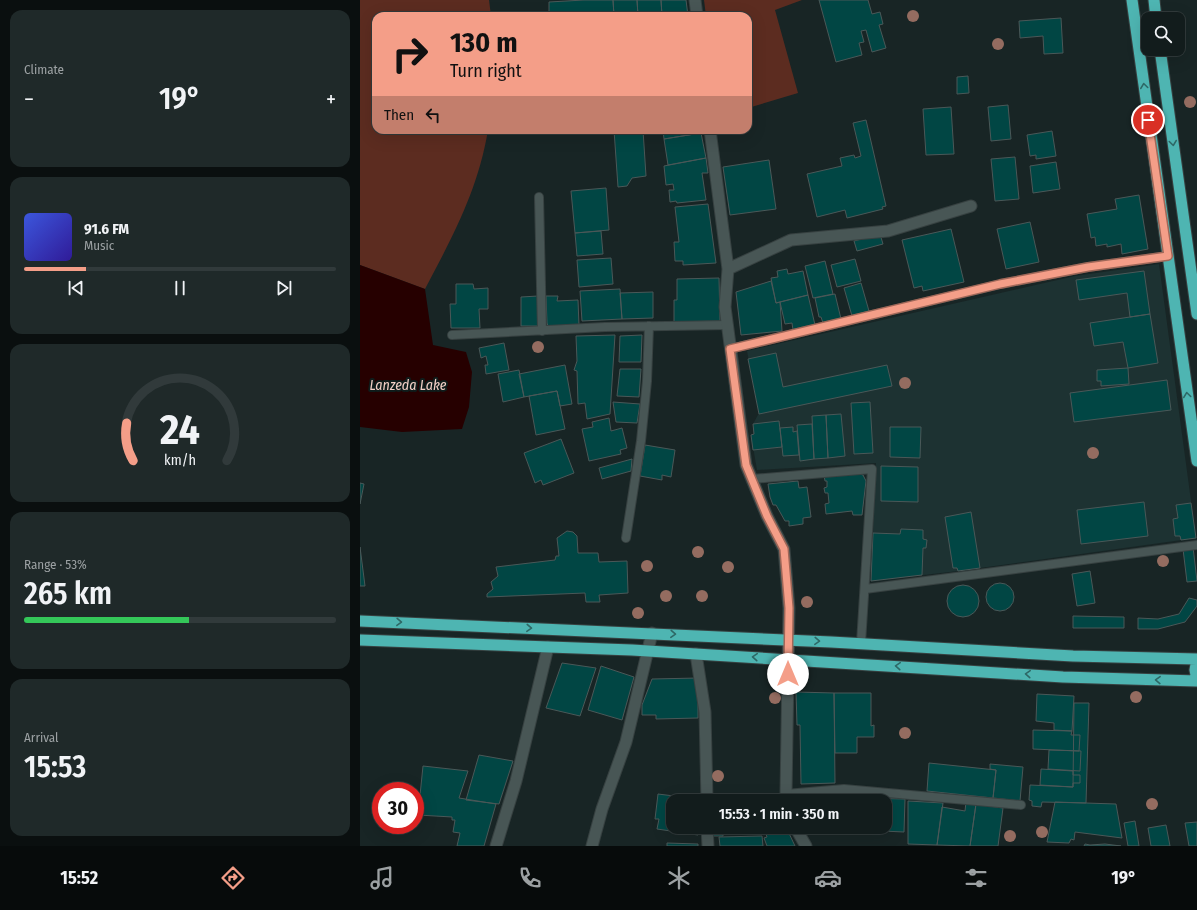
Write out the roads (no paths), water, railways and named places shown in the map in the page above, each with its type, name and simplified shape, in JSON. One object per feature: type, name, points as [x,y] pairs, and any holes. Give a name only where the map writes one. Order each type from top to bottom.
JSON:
[{"type":"highway","points":[[1132,0],[1197,461]]},
{"type":"highway","points":[[1154,0],[1155,12]]},
{"type":"highway","points":[[1161,56],[1197,314]]},
{"type":"highway","points":[[360,621],[861,643],[1073,656],[1197,659],[1195,670],[1197,680],[1063,677],[648,651],[360,640]]},
{"type":"street","points":[[695,0],[696,12]]},
{"type":"street","points":[[711,134],[728,269],[725,307],[746,465],[767,516],[784,549],[789,608],[787,794]]},
{"type":"street","points":[[728,269],[791,240],[888,231],[971,206]]},
{"type":"street","points":[[592,846],[602,808],[626,742],[652,634]]},
{"type":"street","points":[[496,846],[516,781],[548,647]]},
{"type":"street","points":[[696,654],[705,712],[707,794]]},
{"type":"street","points":[[707,834],[708,846]]},
{"type":"street","points":[[799,834],[806,846]]},
{"type":"lane","points":[[539,197],[542,331]]},
{"type":"lane","points":[[730,349],[1000,284],[1088,267],[1168,256]]},
{"type":"lane","points":[[626,538],[642,441],[647,381],[649,326]]},
{"type":"lane","points":[[452,335],[649,326],[728,326]]},
{"type":"lane","points":[[752,479],[872,469],[861,643]]},
{"type":"lane","points":[[865,589],[1197,544]]},
{"type":"lane","points":[[808,794],[844,789],[1021,805]]},
{"type":"water","name":"Lanzeda Lake","points":[[360,265],[425,289],[433,345],[466,352],[472,372],[469,407],[462,429],[402,432],[360,427]]}]
